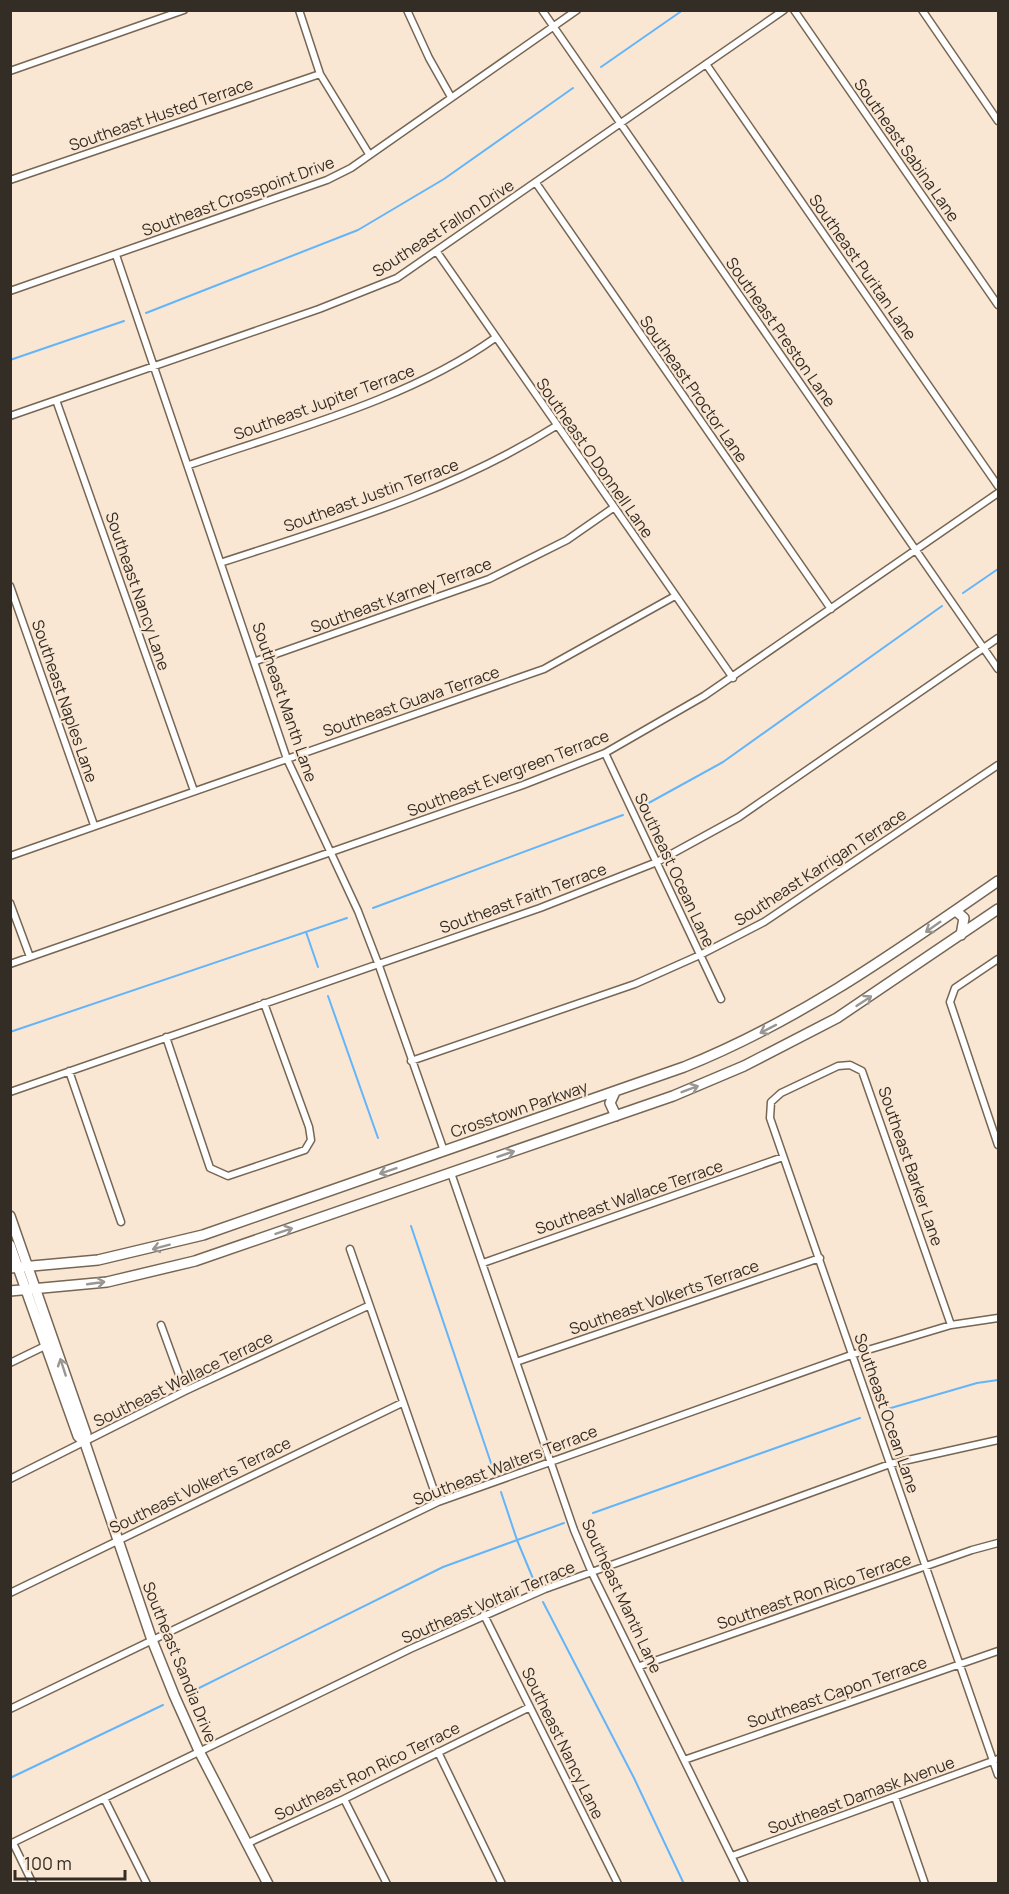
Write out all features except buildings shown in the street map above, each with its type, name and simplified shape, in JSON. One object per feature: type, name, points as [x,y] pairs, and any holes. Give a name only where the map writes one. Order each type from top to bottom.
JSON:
[{"type":"main road","name":"Crosstown Parkway","points":[[14,1268],[98,1260],[182,1241],[615,1092],[723,1051],[788,1019],[846,986],[999,881]]},
{"type":"main road","points":[[10,1291],[107,1282],[175,1267],[616,1116],[708,1082],[794,1042],[856,1006],[999,909]]},
{"type":"main road","points":[[956,911],[964,918],[961,934]]},
{"type":"main road","points":[[615,1092],[610,1103],[616,1116]]},
{"type":"main road","name":"Southeast Sandia Drive","points":[[10,1216],[38,1290],[86,1434],[85,1443],[152,1640],[200,1753],[268,1884]]},
{"type":"main road","name":"Southeast Sandia Drive","points":[[10,1245],[14,1268],[27,1291],[78,1436],[85,1443]]},
{"type":"street","points":[[10,70],[184,10]]},
{"type":"street","points":[[299,10],[320,74],[369,154]]},
{"type":"street","points":[[407,10],[424,49],[451,97]]},
{"type":"street","name":"Southeast Preston Lane","points":[[542,10],[999,669]]},
{"type":"street","name":"Southeast Crosspoint Drive","points":[[10,291],[327,180],[351,168],[577,10]]},
{"type":"street","name":"Southeast Fallon Drive","points":[[10,416],[376,288],[437,252],[784,10]]},
{"type":"street","name":"Southeast Sabina Lane","points":[[794,10],[999,305]]},
{"type":"street","points":[[922,10],[999,121]]},
{"type":"street","name":"Southeast Puritan Lane","points":[[706,64],[999,486]]},
{"type":"street","name":"Southeast Husted Terrace","points":[[10,180],[320,74]]},
{"type":"street","name":"Southeast Proctor Lane","points":[[536,183],[831,609]]},
{"type":"street","name":"Southeast O Donnell Lane","points":[[437,252],[732,678]]},
{"type":"street","name":"Southeast Manth Lane","points":[[116,255],[223,562],[287,759],[378,963],[444,1151]]},
{"type":"street","name":"Southeast Jupiter Terrace","points":[[189,465],[414,386],[463,360],[495,338]]},
{"type":"street","name":"Southeast Nancy Lane","points":[[56,400],[194,791]]},
{"type":"street","name":"Southeast Justin Terrace","points":[[223,562],[434,490],[508,456],[556,426]]},
{"type":"street","name":"Southeast Evergreen Terrace","points":[[10,964],[523,785],[605,753],[732,678],[999,493]]},
{"type":"street","name":"Southeast Karney Terrace","points":[[256,661],[489,579],[567,540],[614,508]]},
{"type":"street","name":"Southeast Naples Lane","points":[[10,586],[94,825]]},
{"type":"street","name":"Southeast Guava Terrace","points":[[10,856],[544,669],[675,596]]},
{"type":"street","name":"Southeast Faith Terrace","points":[[10,1092],[572,896],[657,862],[739,817],[999,638]]},
{"type":"street","name":"Southeast Ocean Lane","points":[[605,753],[721,999]]},
{"type":"street","name":"Southeast Karrigan Terrace","points":[[411,1061],[635,984],[700,955],[764,922],[999,765]]},
{"type":"street","points":[[10,903],[30,957]]},
{"type":"street","points":[[999,959],[955,988],[950,1002],[999,1145]]},
{"type":"street","points":[[166,1037],[210,1167],[228,1176],[305,1150],[311,1140],[309,1127],[264,1003]]},
{"type":"street","name":"Southeast Barker Lane","points":[[809,1080],[844,1065],[857,1068],[865,1076],[951,1325]]},
{"type":"street","points":[[69,1071],[121,1222]]},
{"type":"street","name":"Southeast Ocean Lane","points":[[809,1080],[775,1097],[769,1108],[783,1157],[820,1258],[851,1355],[996,1760],[999,1775]]},
{"type":"street","name":"Southeast Wallace Terrace","points":[[483,1263],[783,1157]]},
{"type":"street","name":"Southeast Manth Lane","points":[[451,1173],[574,1530],[592,1573],[640,1666],[745,1884]]},
{"type":"street","points":[[350,1249],[438,1502]]},
{"type":"street","name":"Southeast Volkerts Terrace","points":[[516,1362],[820,1258]]},
{"type":"street","name":"Southeast Wallace Terrace","points":[[10,1479],[185,1391],[368,1306]]},
{"type":"street","name":"Southeast Walters Terrace","points":[[10,1709],[438,1502],[851,1355],[951,1325],[999,1318]]},
{"type":"street","points":[[161,1325],[185,1391]]},
{"type":"street","points":[[10,1363],[45,1346]]},
{"type":"street","name":"Southeast Volkerts Terrace","points":[[10,1593],[402,1403]]},
{"type":"street","name":"Southeast Voltair Terrace","points":[[12,1844],[484,1615],[545,1589],[890,1464],[999,1440]]},
{"type":"street","name":"Southeast Ron Rico Terrace","points":[[640,1666],[926,1566],[999,1543]]},
{"type":"street","name":"Southeast Nancy Lane","points":[[484,1615],[618,1884]]},
{"type":"street","name":"Southeast Capon Terrace","points":[[684,1760],[999,1651]]},
{"type":"street","name":"Southeast Ron Rico Terrace","points":[[248,1843],[344,1799],[530,1707]]},
{"type":"street","points":[[438,1752],[502,1884]]},
{"type":"street","name":"Southeast Damask Avenue","points":[[732,1856],[996,1760]]},
{"type":"street","points":[[895,1797],[925,1884]]},
{"type":"street","points":[[104,1798],[147,1884]]},
{"type":"street","points":[[344,1799],[387,1884]]},
{"type":"street","points":[[12,1844],[33,1884]]},
{"type":"waterway","points":[[601,67],[683,10]]},
{"type":"waterway","points":[[146,313],[358,230],[444,179],[573,88]]},
{"type":"waterway","points":[[10,360],[124,321]]},
{"type":"waterway","points":[[963,593],[998,569]]},
{"type":"waterway","points":[[645,805],[723,762],[942,606]]},
{"type":"waterway","points":[[373,908],[623,815]]},
{"type":"waterway","points":[[10,1032],[347,918]]},
{"type":"waterway","points":[[306,932],[318,967]]},
{"type":"waterway","points":[[328,996],[378,1138]]},
{"type":"waterway","points":[[411,1226],[493,1469]]},
{"type":"waterway","points":[[884,1410],[977,1383],[998,1380]]},
{"type":"waterway","points":[[593,1513],[860,1418]]},
{"type":"waterway","points":[[501,1492],[534,1581]]},
{"type":"waterway","points":[[191,1692],[443,1567],[564,1523]]},
{"type":"waterway","points":[[543,1602],[634,1778],[684,1884]]},
{"type":"waterway","points":[[10,1778],[163,1705]]}]
